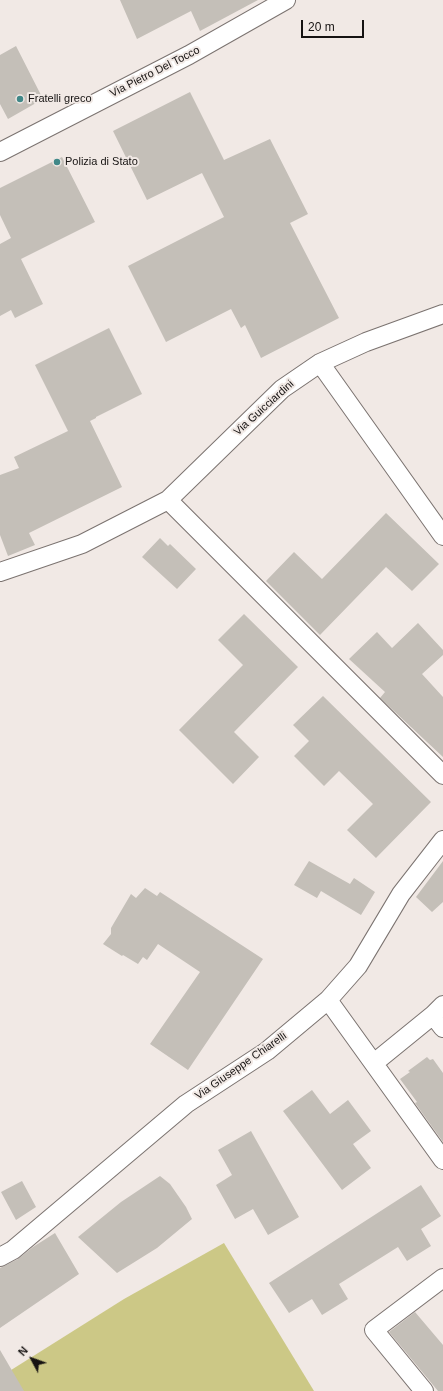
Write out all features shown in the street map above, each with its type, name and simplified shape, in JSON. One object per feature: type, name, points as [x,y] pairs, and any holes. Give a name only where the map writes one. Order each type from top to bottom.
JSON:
[{"type":"street","name":"Via Pietro Del Tocco","points":[[0,152],[189,55],[286,0]]},
{"type":"street","name":"Via Guicciardini","points":[[0,572],[82,544],[168,500],[282,389],[320,363],[366,342],[443,314]]},
{"type":"street","points":[[320,363],[443,536]]},
{"type":"street","points":[[168,500],[443,775]]},
{"type":"street","name":"Via Giuseppe Chiarelli","points":[[0,1258],[13,1250],[186,1104],[267,1051],[328,1000],[358,966],[401,894],[443,840]]},
{"type":"street","points":[[328,1000],[443,1160]]},
{"type":"street","points":[[374,1063],[440,1016]]},
{"type":"street","points":[[424,1391],[374,1330],[443,1278]]},
{"type":"shaded area","points":[[224,1243],[314,1391],[0,1391],[0,1377],[124,1299]]},
{"type":"building","points":[[120,0],[258,0],[200,31],[191,11],[137,39]]},
{"type":"building","points":[[16,46],[43,99],[8,119],[0,104],[0,55]]},
{"type":"building","points":[[190,92],[224,160],[270,139],[308,214],[290,223],[339,318],[261,358],[245,325],[241,328],[231,309],[166,342],[128,266],[224,217],[202,173],[147,200],[113,131]]},
{"type":"building","points":[[62,157],[95,222],[21,259],[43,304],[15,318],[11,310],[0,316],[0,244],[11,238],[0,215],[0,188]]},
{"type":"building","points":[[109,328],[142,394],[90,421],[122,487],[29,533],[35,545],[8,556],[0,535],[0,475],[19,468],[14,457],[68,431],[35,365]]},
{"type":"building","points":[[386,513],[439,564],[412,591],[386,567],[320,635],[266,581],[294,552],[322,579]]},
{"type":"building","points":[[160,538],[168,546],[170,544],[196,569],[177,589],[142,557]]},
{"type":"building","points":[[244,614],[298,667],[234,732],[259,757],[233,784],[179,730],[243,665],[218,640]]},
{"type":"building","points":[[418,623],[443,650],[443,655],[422,674],[443,697],[443,757],[380,698],[385,692],[349,659],[377,632],[392,648]]},
{"type":"building","points":[[323,696],[431,802],[376,858],[347,830],[373,804],[339,771],[324,786],[294,756],[309,741],[293,725]]},
{"type":"building","points":[[309,861],[350,884],[354,878],[375,892],[361,915],[321,891],[317,898],[294,885]]},
{"type":"building","points":[[443,861],[443,902],[432,912],[416,897]]},
{"type":"building","points":[[145,888],[157,896],[160,892],[263,959],[188,1070],[150,1044],[200,972],[158,944],[147,960],[143,957],[138,964],[103,944],[111,934],[111,928],[131,894],[136,898]]},
{"type":"building","points":[[427,1057],[430,1060],[433,1059],[443,1073],[443,1142],[400,1079]]},
{"type":"building","points":[[312,1090],[330,1114],[348,1100],[371,1131],[353,1144],[371,1168],[342,1190],[283,1111]]},
{"type":"building","points":[[251,1131],[299,1217],[268,1235],[253,1209],[235,1219],[216,1185],[232,1175],[218,1150]]},
{"type":"building","points":[[160,1176],[170,1184],[186,1207],[192,1219],[157,1248],[117,1273],[78,1237],[121,1202]]},
{"type":"building","points":[[22,1181],[36,1207],[16,1220],[1,1192]]},
{"type":"building","points":[[421,1185],[441,1216],[421,1229],[431,1246],[407,1261],[398,1247],[339,1284],[348,1299],[322,1315],[312,1299],[289,1313],[269,1283]]},
{"type":"building","points":[[55,1233],[79,1274],[0,1328],[0,1268],[18,1259]]},
{"type":"building","points":[[415,1312],[443,1345],[443,1391],[438,1391],[389,1332]]},
{"type":"building","points":[[0,1350],[24,1391],[0,1391]]},
{"type":"place","name":"Fratelli greco","points":[[20,99]]},
{"type":"place","name":"Polizia di Stato","points":[[57,162]]}]
